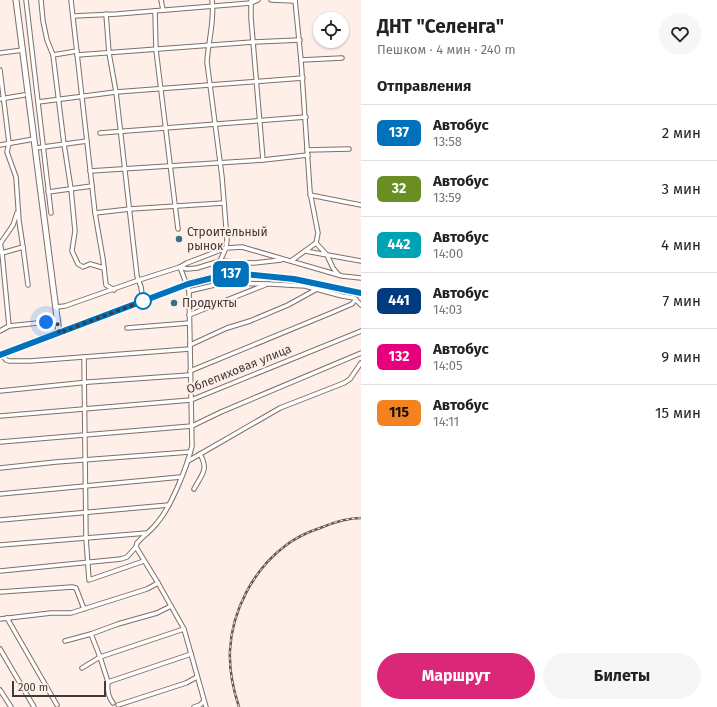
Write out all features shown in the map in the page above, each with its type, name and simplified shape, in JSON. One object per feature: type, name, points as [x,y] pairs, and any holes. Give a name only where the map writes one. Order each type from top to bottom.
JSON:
[{"type":"main road","points":[[1,355],[186,284],[228,274],[244,274],[294,279],[317,287],[361,293]]},
{"type":"street","points":[[16,0],[59,333]]},
{"type":"street","points":[[26,0],[42,148],[51,213]]},
{"type":"street","points":[[41,0],[47,40],[53,56],[71,189],[75,232],[72,251],[78,264],[83,267],[90,264],[104,268]]},
{"type":"street","points":[[71,0],[95,213],[106,285],[114,290]]},
{"type":"street","points":[[161,0],[163,10]]},
{"type":"street","points":[[212,0],[213,13],[207,46],[207,62],[220,163],[227,240],[226,248],[220,261]]},
{"type":"street","points":[[73,16],[155,11],[251,2],[258,0]]},
{"type":"street","points":[[271,0],[295,0],[303,78],[310,195],[318,233],[316,243],[291,261]]},
{"type":"street","points":[[251,2],[263,160]]},
{"type":"street","points":[[155,11],[156,50],[178,229]]},
{"type":"street","points":[[106,14],[109,53],[116,92],[137,276],[141,287],[143,301]]},
{"type":"street","points":[[53,56],[77,53],[109,53],[300,40]]},
{"type":"street","points":[[0,53],[23,50]]},
{"type":"street","points":[[301,60],[342,58]]},
{"type":"street","points":[[0,70],[2,99],[10,143],[7,152],[16,177],[19,221],[24,247],[28,285]]},
{"type":"street","points":[[38,102],[116,92],[303,78]]},
{"type":"street","points":[[2,99],[24,95]]},
{"type":"street","points":[[100,133],[306,117]]},
{"type":"street","points":[[0,145],[34,139]]},
{"type":"street","points":[[36,148],[87,141]]},
{"type":"street","points":[[307,150],[349,149]]},
{"type":"street","points":[[90,171],[263,160],[308,155]]},
{"type":"street","points":[[48,192],[92,186]]},
{"type":"street","points":[[310,195],[361,205]]},
{"type":"street","points":[[95,213],[130,209],[224,203]]},
{"type":"street","points":[[9,326],[0,243],[13,225],[18,206]]},
{"type":"street","points":[[316,243],[327,255],[333,268],[342,276]]},
{"type":"street","points":[[1,252],[24,247]]},
{"type":"street","points":[[56,307],[65,306],[114,290],[139,280],[180,267],[187,262],[226,248],[242,247],[342,276],[361,278]]},
{"type":"street","points":[[305,252],[361,261]]},
{"type":"street","points":[[180,267],[187,269],[196,268],[220,261],[253,263],[283,260]]},
{"type":"street","points":[[0,571],[88,563],[127,557],[136,547],[137,543],[157,524],[170,505],[188,461],[192,446],[189,291],[180,267]]},
{"type":"street","points":[[189,291],[223,283],[317,287],[342,296],[356,299],[361,305]]},
{"type":"street","points":[[189,315],[266,284]]},
{"type":"street","points":[[1,355],[9,361],[30,361],[190,347],[228,328],[250,321],[288,305],[317,287]]},
{"type":"street","points":[[0,289],[5,288]]},
{"type":"street","points":[[0,391],[190,373],[352,304],[356,299]]},
{"type":"street","points":[[0,331],[9,326],[57,321]]},
{"type":"street","points":[[127,328],[189,323]]},
{"type":"street","name":"Облепиховая улица","points":[[0,416],[191,400],[361,331]]},
{"type":"street","points":[[0,442],[192,426],[221,412],[361,353]]},
{"type":"street","points":[[84,357],[86,538],[89,580],[144,561]]},
{"type":"street","points":[[188,461],[280,408],[344,383],[350,379],[361,363]]},
{"type":"street","points":[[0,468],[190,452]]},
{"type":"street","points":[[194,489],[205,469],[204,461],[200,454]]},
{"type":"street","points":[[0,494],[181,477]]},
{"type":"street","points":[[0,520],[170,505]]},
{"type":"street","points":[[0,545],[147,533]]},
{"type":"street","points":[[136,547],[184,629],[206,707]]},
{"type":"street","points":[[0,619],[51,613],[71,613],[147,589],[158,583]]},
{"type":"street","points":[[0,592],[72,587],[76,588],[84,609]]},
{"type":"street","points":[[65,641],[157,613],[171,606]]},
{"type":"street","points":[[7,618],[57,705]]},
{"type":"street","points":[[82,668],[100,657],[184,629]]},
{"type":"street","points":[[91,634],[108,682],[107,689],[110,699],[113,703]]},
{"type":"street","points":[[0,649],[34,707]]},
{"type":"street","points":[[108,682],[191,654]]},
{"type":"street","points":[[118,705],[179,685],[197,677]]},
{"type":"street","points":[[0,690],[10,707]]},
{"type":"street","points":[[194,707],[200,705],[204,701]]},
{"type":"railway","points":[[239,707],[233,686],[230,650],[235,621],[240,606],[254,579],[274,556],[297,538],[311,531],[335,523],[361,518]]},
{"type":"bus line","name":"137","points":[[0,355],[188,284],[228,274],[244,274],[294,279],[361,293]]},
{"type":"place","name":"Строительный рынок","points":[[179,239]]},
{"type":"place","name":"Продукты","points":[[174,303]]},
{"type":"route","points":[[46,322],[57,321],[59,333],[143,301]]}]
